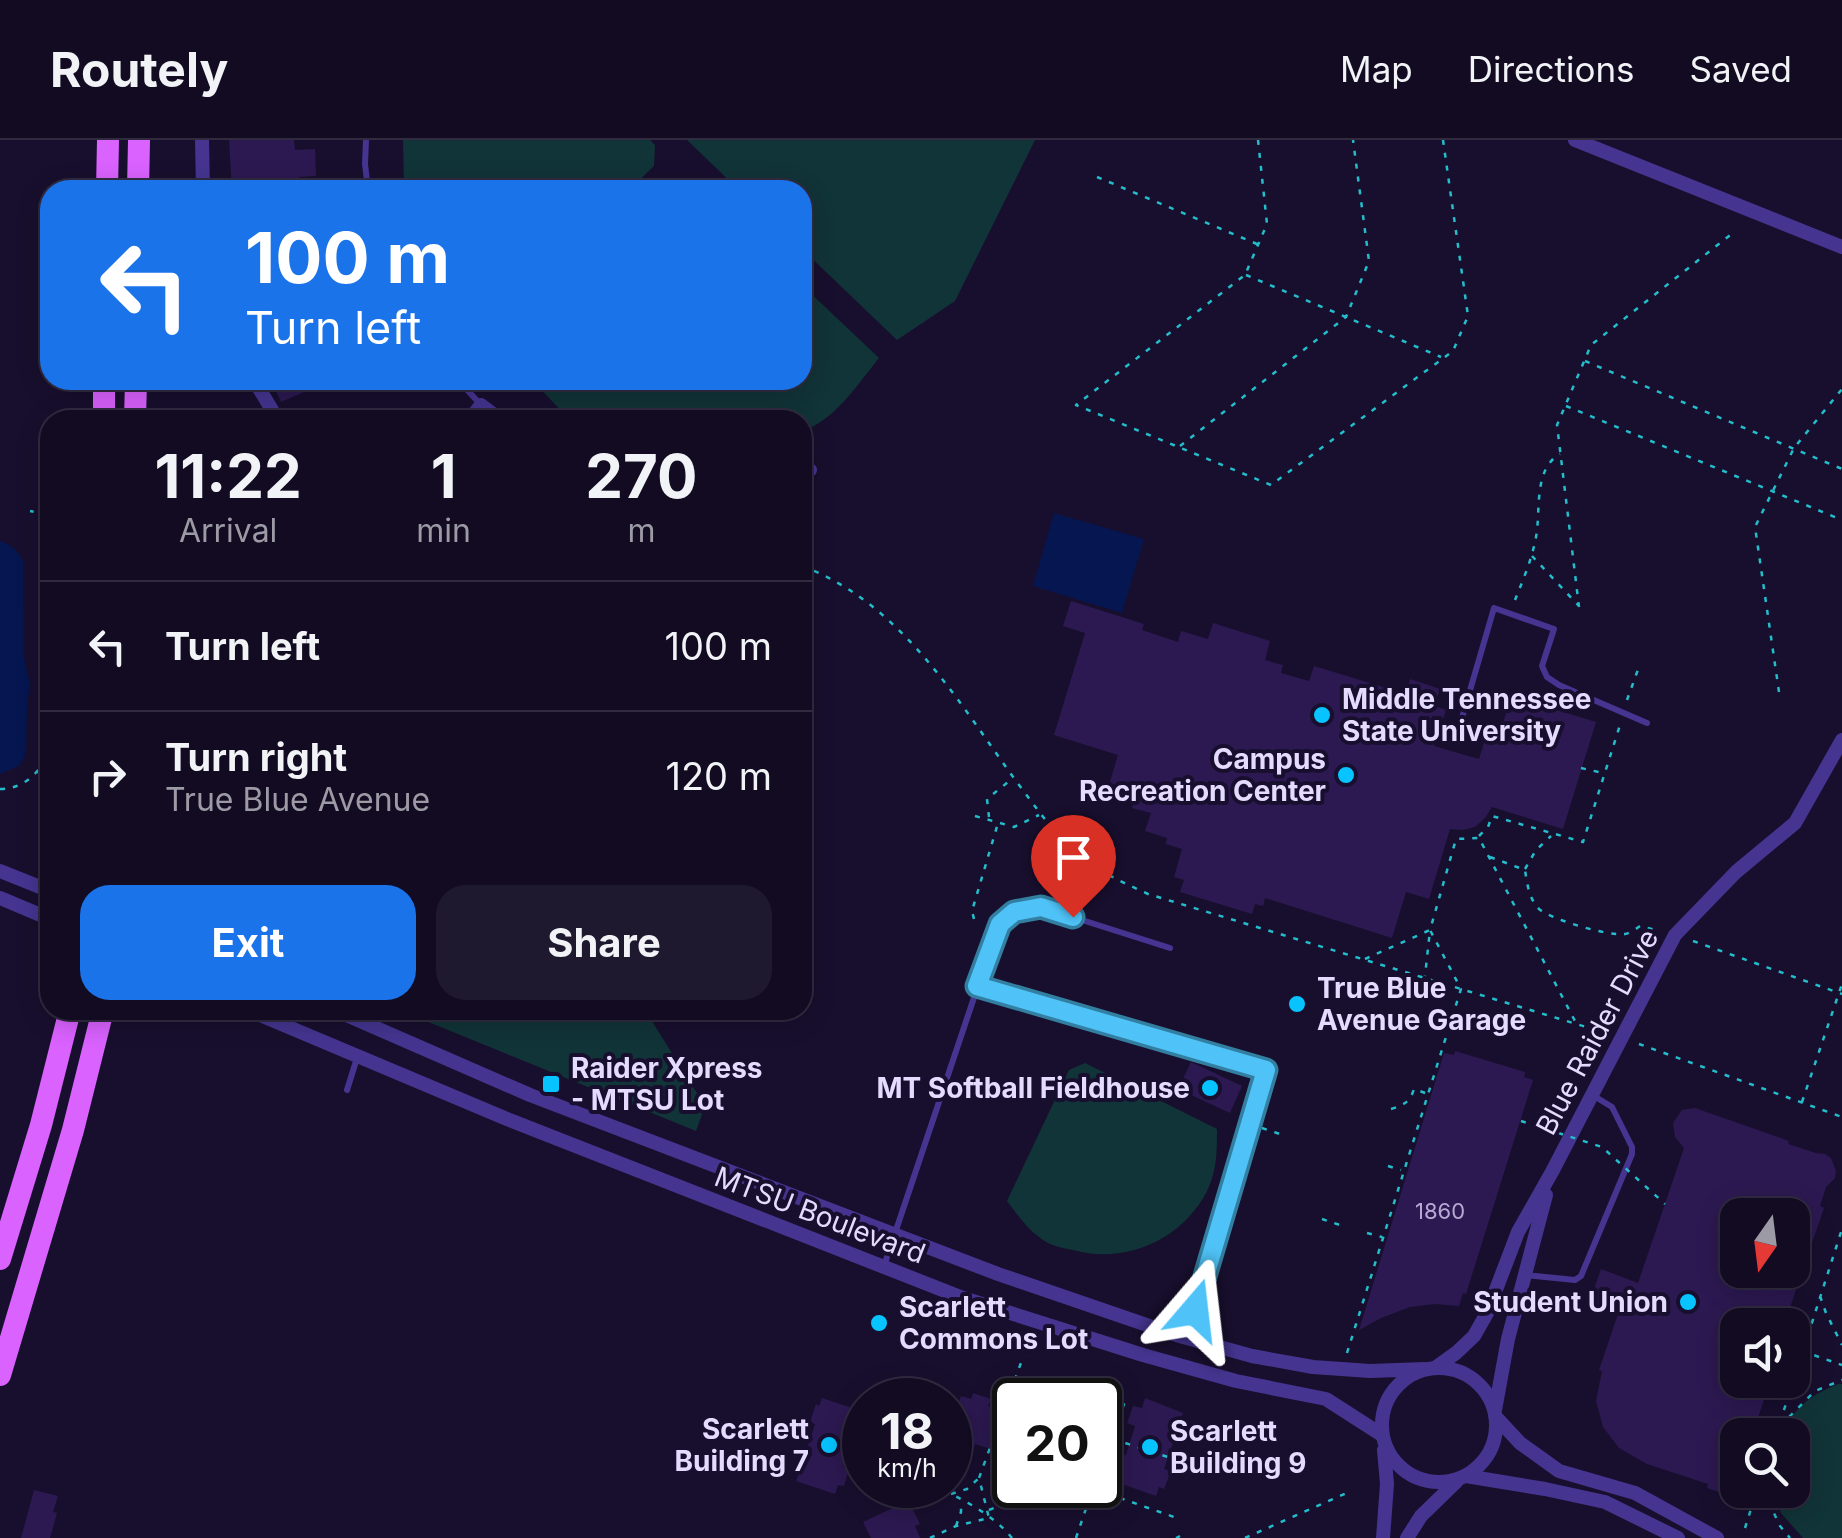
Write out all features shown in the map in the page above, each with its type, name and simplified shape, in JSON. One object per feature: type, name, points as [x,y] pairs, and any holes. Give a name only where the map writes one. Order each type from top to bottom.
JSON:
[{"type":"main road","points":[[107,180],[108,140]]},
{"type":"main road","points":[[138,180],[139,140]]},
{"type":"main road","points":[[0,1259],[67,1020]]},
{"type":"main road","points":[[0,1375],[73,1130],[100,1020]]},
{"type":"street","points":[[202,140],[202,180]]},
{"type":"street","points":[[1574,140],[1842,248]]},
{"type":"street","points":[[476,410],[481,404],[488,410]]},
{"type":"street","name":"Blue Raider Drive","points":[[1430,1369],[1456,1354],[1487,1313],[1518,1232],[1674,935],[1736,872],[1794,823],[1842,742]]},
{"type":"street","points":[[0,871],[40,887]]},
{"type":"street","points":[[0,898],[40,915]]},
{"type":"street","name":"MTSU Boulevard","points":[[272,1020],[507,1119],[962,1298],[1236,1382],[1326,1399],[1383,1440]]},
{"type":"street","name":"MTSU Boulevard","points":[[358,1020],[530,1095],[998,1274],[1176,1334],[1252,1356],[1313,1366],[1370,1371],[1430,1369]]},
{"type":"street","name":"Blue Raider Drive","points":[[1495,1413],[1508,1338],[1552,1170]]},
{"type":"street","points":[[1383,1538],[1387,1484],[1380,1426],[1384,1407],[1393,1390],[1407,1377],[1430,1369],[1453,1370],[1467,1375],[1488,1395],[1495,1413],[1493,1445],[1485,1460],[1421,1516],[1407,1538]]},
{"type":"street","points":[[1495,1413],[1520,1444],[1559,1471],[1635,1493],[1717,1538]]},
{"type":"street","points":[[1383,1440],[1392,1460],[1422,1481],[1440,1483],[1461,1478],[1605,1502],[1678,1538]]},
{"type":"lane","points":[[366,140],[367,180]]},
{"type":"lane","points":[[468,390],[481,404]]},
{"type":"lane","points":[[1457,735],[1494,608],[1554,629],[1542,666],[1547,677],[1647,723]]},
{"type":"lane","points":[[884,1266],[1000,924],[1014,912],[1041,907],[1170,948]]},
{"type":"lane","points":[[977,986],[1266,1070],[1195,1310],[1200,1341]]},
{"type":"lane","points":[[346,1090],[358,1056]]},
{"type":"lane","points":[[1524,1275],[1575,1280],[1581,1276],[1632,1154],[1612,1107],[1591,1094]]},
{"type":"lane","points":[[1176,1334],[1184,1319],[1195,1310]]},
{"type":"path","points":[[1258,140],[1267,224],[1245,275],[1076,405],[1270,485],[1452,350],[1468,316],[1443,140]]},
{"type":"path","points":[[1178,447],[1346,317],[1368,260],[1353,140]]},
{"type":"path","points":[[1097,177],[1258,245]]},
{"type":"path","points":[[1531,555],[1579,606],[1557,425],[1565,405],[1591,344],[1734,232]]},
{"type":"path","points":[[1245,275],[1442,358]]},
{"type":"path","points":[[1584,361],[1842,468]]},
{"type":"path","points":[[1779,692],[1755,527],[1794,448],[1842,389]]},
{"type":"path","points":[[1565,405],[1842,520]]},
{"type":"path","points":[[1514,601],[1536,540],[1546,470],[1560,454]]},
{"type":"path","points":[[30,511],[40,513]]},
{"type":"path","points":[[812,570],[860,598],[898,628],[931,664],[1050,827],[1077,854],[1110,877],[1148,894],[1614,1036]]},
{"type":"path","points":[[1625,706],[1640,664]]},
{"type":"path","points":[[1425,978],[1430,930],[1456,839],[1478,838],[1492,816],[1583,842],[1621,719]]},
{"type":"path","points":[[0,790],[24,784],[40,767]]},
{"type":"path","points":[[1581,768],[1604,774]]},
{"type":"path","points":[[989,820],[986,798],[1014,778]]},
{"type":"path","points":[[975,816],[1014,827],[1040,814]]},
{"type":"path","points":[[974,919],[972,911],[998,823]]},
{"type":"path","points":[[1552,835],[1536,850],[1525,870],[1529,891],[1540,910],[1613,934],[1628,934],[1640,926],[1666,932]]},
{"type":"path","points":[[1478,838],[1577,1024]]},
{"type":"path","points":[[1488,856],[1525,870]]},
{"type":"path","points":[[1364,960],[1430,930]]},
{"type":"path","points":[[1347,1354],[1461,989],[1430,930]]},
{"type":"path","points":[[1687,940],[1840,994]]},
{"type":"path","points":[[1802,1103],[1842,984]]},
{"type":"path","points":[[1633,1042],[1842,1117]]},
{"type":"path","points":[[1391,1109],[1406,1104],[1414,1090],[1428,1094]]},
{"type":"path","points":[[1520,1121],[1602,1146],[1665,1204]]},
{"type":"path","points":[[1250,1125],[1280,1134]]},
{"type":"path","points":[[1388,1166],[1404,1171]]},
{"type":"path","points":[[1322,1220],[1344,1226]]},
{"type":"path","points":[[1810,1326],[1842,1229]]},
{"type":"path","points":[[1367,1233],[1383,1238]]},
{"type":"path","points":[[1820,1294],[1842,1345]]},
{"type":"path","points":[[1810,1355],[1842,1365]]},
{"type":"path","points":[[972,1484],[979,1478],[1022,1360]]},
{"type":"path","points":[[1788,1418],[1814,1391],[1842,1380]]},
{"type":"path","points":[[1122,1409],[1127,1396]]},
{"type":"path","points":[[769,1425],[842,1450]]},
{"type":"path","points":[[1122,1443],[1183,1462]]},
{"type":"path","points":[[979,1478],[989,1518]]},
{"type":"path","points":[[1245,1538],[1349,1492]]},
{"type":"path","points":[[1122,1498],[1174,1517]]},
{"type":"path","points":[[972,1507],[1003,1527],[1012,1538]]},
{"type":"path","points":[[956,1526],[961,1508]]},
{"type":"path","points":[[989,1510],[994,1508]]},
{"type":"path","points":[[1076,1538],[1087,1508]]},
{"type":"path","points":[[1745,1528],[1753,1508]]},
{"type":"path","points":[[1770,1508],[1790,1538]]},
{"type":"path","points":[[930,1538],[956,1526],[989,1518]]},
{"type":"green space","points":[[403,140],[650,140],[655,145],[654,166],[639,180],[404,180]]},
{"type":"green space","points":[[687,140],[1035,140],[955,301],[897,340],[812,259],[812,180],[729,180]]},
{"type":"green space","points":[[812,295],[879,358],[836,410],[812,427],[812,410],[560,410],[542,390],[812,390]]},
{"type":"green space","points":[[424,1020],[651,1020],[705,1106],[696,1131]]},
{"type":"green space","points":[[1085,1063],[1217,1129],[1213,1174],[1197,1207],[1169,1234],[1133,1250],[1093,1254],[1053,1245],[1032,1231],[1007,1201],[1069,1070]]},
{"type":"green space","points":[[1842,1384],[1842,1538],[1803,1538],[1779,1508],[1810,1508],[1810,1418],[1791,1418],[1818,1394]]},
{"type":"shaded area","points":[[1054,513],[1144,539],[1122,613],[1033,586]]},
{"type":"shaded area","points":[[0,541],[14,549],[23,562],[24,657],[30,685],[26,754],[19,766],[0,774]]},
{"type":"building","points":[[229,140],[294,140],[295,150],[315,149],[316,176],[299,180],[231,180]]},
{"type":"building","points":[[276,390],[308,390],[281,402]]},
{"type":"building","name":"Campus Recreation Center","points":[[1071,601],[1144,624],[1142,630],[1178,642],[1181,631],[1208,639],[1213,623],[1270,641],[1265,660],[1283,665],[1281,673],[1309,681],[1314,666],[1406,694],[1410,679],[1440,689],[1434,706],[1446,710],[1434,746],[1479,759],[1490,723],[1502,727],[1510,699],[1596,722],[1563,829],[1492,807],[1475,827],[1450,829],[1429,899],[1406,892],[1392,938],[1265,898],[1263,906],[1255,904],[1252,914],[1180,892],[1184,880],[1174,877],[1182,849],[1166,844],[1167,838],[1145,831],[1151,813],[1132,808],[1135,800],[1107,792],[1118,755],[1054,735],[1085,633],[1063,626]]},
{"type":"building","points":[[1455,1051],[1525,1072],[1524,1077],[1533,1080],[1466,1294],[1463,1293],[1459,1306],[1410,1307],[1359,1330],[1444,1053],[1454,1055]]},
{"type":"building","name":"MT Softball Fieldhouse","points":[[1191,1062],[1242,1086],[1230,1113],[1178,1089]]},
{"type":"building","name":"Student Union","points":[[1695,1108],[1825,1154],[1836,1171],[1826,1187],[1820,1206],[1824,1208],[1810,1249],[1810,1198],[1720,1198],[1720,1288],[1797,1288],[1790,1308],[1720,1308],[1720,1398],[1765,1398],[1758,1418],[1720,1418],[1720,1492],[1707,1488],[1708,1484],[1647,1464],[1619,1448],[1603,1427],[1596,1401],[1602,1371],[1599,1370],[1618,1314],[1589,1304],[1601,1269],[1638,1283],[1684,1148],[1675,1137],[1673,1123],[1682,1110]]},
{"type":"building","points":[[973,1393],[991,1399],[988,1406],[992,1407],[992,1450],[975,1444],[972,1448]]},
{"type":"building","name":"Scarlett Building 7","points":[[822,1398],[842,1405],[842,1486],[838,1485],[835,1494],[796,1481],[801,1468],[795,1466],[800,1451],[806,1452],[815,1424],[810,1422],[816,1404],[819,1406]]},
{"type":"building","name":"Scarlett Building 9","points":[[1145,1398],[1183,1413],[1180,1421],[1186,1424],[1179,1442],[1174,1440],[1164,1469],[1171,1471],[1164,1489],[1159,1487],[1156,1496],[1122,1484],[1122,1454],[1126,1455],[1135,1426],[1127,1423],[1133,1406],[1142,1408]]},
{"type":"building","points":[[34,1490],[58,1496],[50,1538],[21,1538]]},
{"type":"building","points":[[892,1508],[912,1508],[920,1524],[915,1526],[920,1538],[871,1538],[863,1522]]},
{"type":"place","name":"Middle Tennessee State University","points":[[1322,715]]},
{"type":"place","name":"Campus Recreation Center","points":[[1346,775]]},
{"type":"place","name":"True Blue Avenue Garage","points":[[1297,1004]]},
{"type":"place","name":"Raider Xpress - MTSU Lot","points":[[551,1084]]},
{"type":"place","name":"MT Softball Fieldhouse","points":[[1210,1088]]},
{"type":"place","name":"Student Union","points":[[1688,1302]]},
{"type":"place","name":"Scarlett Commons Lot","points":[[879,1323]]},
{"type":"place","name":"Scarlett Building 7","points":[[829,1445]]},
{"type":"place","name":"Scarlett Building 9","points":[[1150,1447]]},
{"type":"route","points":[[1073,917],[1041,907],[1014,912],[1000,924],[977,986],[1266,1070],[1195,1310]]}]
